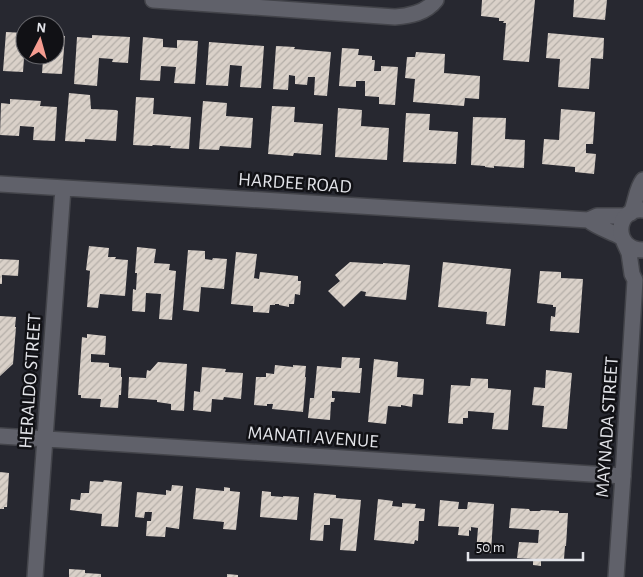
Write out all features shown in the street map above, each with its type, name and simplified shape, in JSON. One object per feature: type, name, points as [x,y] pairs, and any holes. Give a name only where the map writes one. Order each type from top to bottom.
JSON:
[{"type":"street","points":[[152,0],[395,17],[404,17],[426,10],[435,2]]},
{"type":"street","points":[[623,239],[620,230],[621,224],[633,213],[639,185],[643,180]]},
{"type":"street","name":"HARDEE ROAD","points":[[0,184],[588,220],[597,216],[633,213]]},
{"type":"street","name":"HERALDO STREET","points":[[35,577],[63,188]]},
{"type":"street","name":"HARDEE ROAD","points":[[588,220],[623,239],[634,249],[643,250]]},
{"type":"street","name":"MAYNADA STREET","points":[[616,577],[635,280],[632,274],[629,253],[623,239]]},
{"type":"street","name":"MAYNADA STREET","points":[[635,280],[643,266]]},
{"type":"street","name":"MANATI AVENUE","points":[[0,436],[623,476]]},
{"type":"building","points":[[482,0],[535,0],[529,62],[503,60],[506,23],[499,21],[499,18],[481,16]]},
{"type":"building","points":[[574,0],[607,0],[605,20],[573,17]]},
{"type":"building","points":[[6,32],[15,32],[15,65],[24,65],[23,72],[3,71]]},
{"type":"building","points":[[548,33],[604,38],[603,59],[591,58],[589,89],[558,87],[560,59],[546,58]]},
{"type":"building","points":[[92,35],[130,37],[128,63],[112,62],[113,59],[99,58],[97,86],[74,84],[77,37],[92,38]]},
{"type":"building","points":[[143,37],[163,39],[163,47],[177,48],[177,40],[198,41],[195,84],[174,83],[176,67],[161,66],[160,81],[140,80]]},
{"type":"building","points":[[209,42],[264,46],[261,88],[240,87],[242,66],[230,65],[228,86],[206,85]]},
{"type":"building","points":[[276,46],[331,52],[327,96],[314,95],[315,77],[308,77],[307,85],[295,84],[295,76],[289,75],[288,90],[273,89]]},
{"type":"building","points":[[342,48],[359,49],[358,55],[372,56],[372,60],[375,60],[374,71],[381,71],[381,66],[398,67],[395,105],[379,104],[379,97],[365,96],[365,81],[356,81],[356,87],[339,86]]},
{"type":"building","points":[[416,52],[445,54],[444,73],[480,76],[479,99],[465,98],[464,106],[413,102],[415,79],[405,78],[407,57],[415,57]]},
{"type":"building","points":[[43,65],[63,65],[62,74],[42,73]]},
{"type":"building","points":[[69,93],[90,95],[91,109],[118,111],[116,141],[85,139],[85,142],[65,141]]},
{"type":"building","points":[[136,97],[154,98],[153,114],[191,117],[189,149],[170,148],[171,146],[133,145]]},
{"type":"building","points":[[10,99],[41,101],[40,106],[57,107],[55,141],[33,140],[34,127],[20,126],[19,136],[0,135],[1,103],[10,104]]},
{"type":"building","points":[[203,101],[227,103],[226,116],[253,118],[251,148],[220,146],[219,150],[199,149]]},
{"type":"building","points":[[272,106],[295,107],[294,122],[323,124],[321,155],[294,153],[293,156],[268,154]]},
{"type":"building","points":[[338,108],[362,110],[361,126],[389,128],[387,160],[335,157]]},
{"type":"building","points":[[561,109],[595,112],[593,144],[586,144],[586,153],[596,154],[594,174],[575,172],[575,167],[542,164],[544,139],[559,140]]},
{"type":"building","points":[[406,113],[430,114],[429,130],[458,132],[456,164],[403,162]]},
{"type":"building","points":[[473,117],[506,118],[505,139],[525,140],[524,168],[494,166],[494,168],[471,165]]},
{"type":"building","points":[[89,246],[109,248],[108,257],[128,260],[125,296],[100,294],[98,308],[87,307],[90,271],[86,270]]},
{"type":"building","points":[[137,247],[156,249],[154,263],[170,264],[169,270],[176,271],[172,320],[159,319],[161,294],[146,293],[145,312],[132,311],[133,289],[136,290]]},
{"type":"building","points":[[188,250],[205,251],[205,259],[227,259],[224,289],[201,287],[199,312],[183,310]]},
{"type":"building","points":[[236,252],[257,254],[254,278],[259,279],[260,272],[298,276],[298,281],[301,281],[300,295],[295,294],[294,304],[289,304],[289,307],[279,304],[270,305],[269,313],[253,312],[253,306],[231,304]]},
{"type":"building","points":[[0,259],[19,260],[18,276],[2,275],[2,284],[0,284]]},
{"type":"building","points":[[350,262],[410,265],[406,300],[365,296],[366,292],[361,291],[344,307],[328,291],[340,281],[335,275]]},
{"type":"building","points":[[443,262],[511,269],[505,326],[486,324],[487,312],[438,307]]},
{"type":"building","points":[[540,271],[561,272],[561,278],[583,279],[579,333],[550,331],[551,316],[555,317],[556,307],[537,303]]},
{"type":"building","points":[[0,316],[16,317],[16,327],[13,364],[0,376]]},
{"type":"building","points":[[87,334],[106,336],[105,355],[91,354],[91,362],[109,363],[109,367],[121,368],[121,395],[119,395],[118,408],[100,407],[101,399],[81,398],[81,395],[78,395],[82,337],[87,338]]},
{"type":"building","points":[[342,357],[360,358],[359,368],[362,368],[360,393],[332,391],[332,398],[335,398],[334,402],[331,402],[330,420],[308,418],[310,398],[314,398],[317,366],[341,368]]},
{"type":"building","points":[[374,359],[398,362],[397,377],[424,379],[423,395],[413,394],[412,407],[401,405],[401,407],[388,406],[386,424],[368,422]]},
{"type":"building","points":[[158,362],[187,364],[184,411],[171,410],[171,404],[157,402],[157,400],[128,398],[129,377],[146,378],[147,370],[150,371]]},
{"type":"building","points":[[275,365],[306,366],[303,412],[272,409],[273,404],[267,404],[267,406],[254,405],[256,377],[266,377],[266,373],[274,374]]},
{"type":"building","points":[[202,367],[226,369],[225,372],[243,373],[241,399],[224,397],[223,400],[212,399],[211,412],[193,410],[194,391],[200,392]]},
{"type":"building","points":[[546,370],[572,373],[567,429],[542,427],[544,406],[532,405],[534,387],[545,388]]},
{"type":"building","points":[[471,378],[488,379],[488,388],[511,390],[508,430],[492,429],[494,413],[468,411],[468,418],[463,418],[463,424],[448,423],[451,385],[470,386]]},
{"type":"building","points":[[0,472],[9,473],[7,507],[4,507],[4,509],[0,509]]},
{"type":"building","points":[[104,480],[122,482],[118,527],[101,526],[102,514],[70,510],[71,499],[80,500],[81,493],[89,493],[90,481],[103,482]]},
{"type":"building","points":[[172,485],[183,486],[179,529],[166,527],[165,537],[146,536],[147,521],[151,521],[152,512],[145,512],[144,518],[135,517],[137,492],[166,495],[166,490],[171,491]]},
{"type":"building","points":[[224,487],[230,488],[230,491],[240,492],[236,530],[223,529],[224,522],[193,519],[196,488],[224,491]]},
{"type":"building","points":[[262,491],[271,492],[271,496],[299,497],[297,520],[260,517]]},
{"type":"building","points":[[314,493],[336,495],[336,498],[361,500],[356,551],[340,550],[343,519],[330,518],[330,525],[324,525],[323,541],[310,540]]},
{"type":"building","points":[[378,499],[393,501],[392,506],[402,507],[402,503],[416,504],[415,508],[425,509],[424,521],[419,521],[418,541],[415,540],[414,544],[374,540]]},
{"type":"building","points":[[440,500],[459,502],[458,509],[467,509],[468,502],[494,504],[491,553],[476,552],[478,528],[471,527],[469,536],[458,535],[459,527],[438,526]]},
{"type":"building","points":[[511,508],[568,513],[564,559],[558,559],[558,561],[541,559],[541,566],[533,565],[533,559],[517,558],[519,542],[538,543],[539,530],[509,528]]},
{"type":"building","points":[[69,569],[101,574],[101,577],[69,577]]},
{"type":"building","points":[[227,574],[238,575],[238,577],[227,577]]}]
